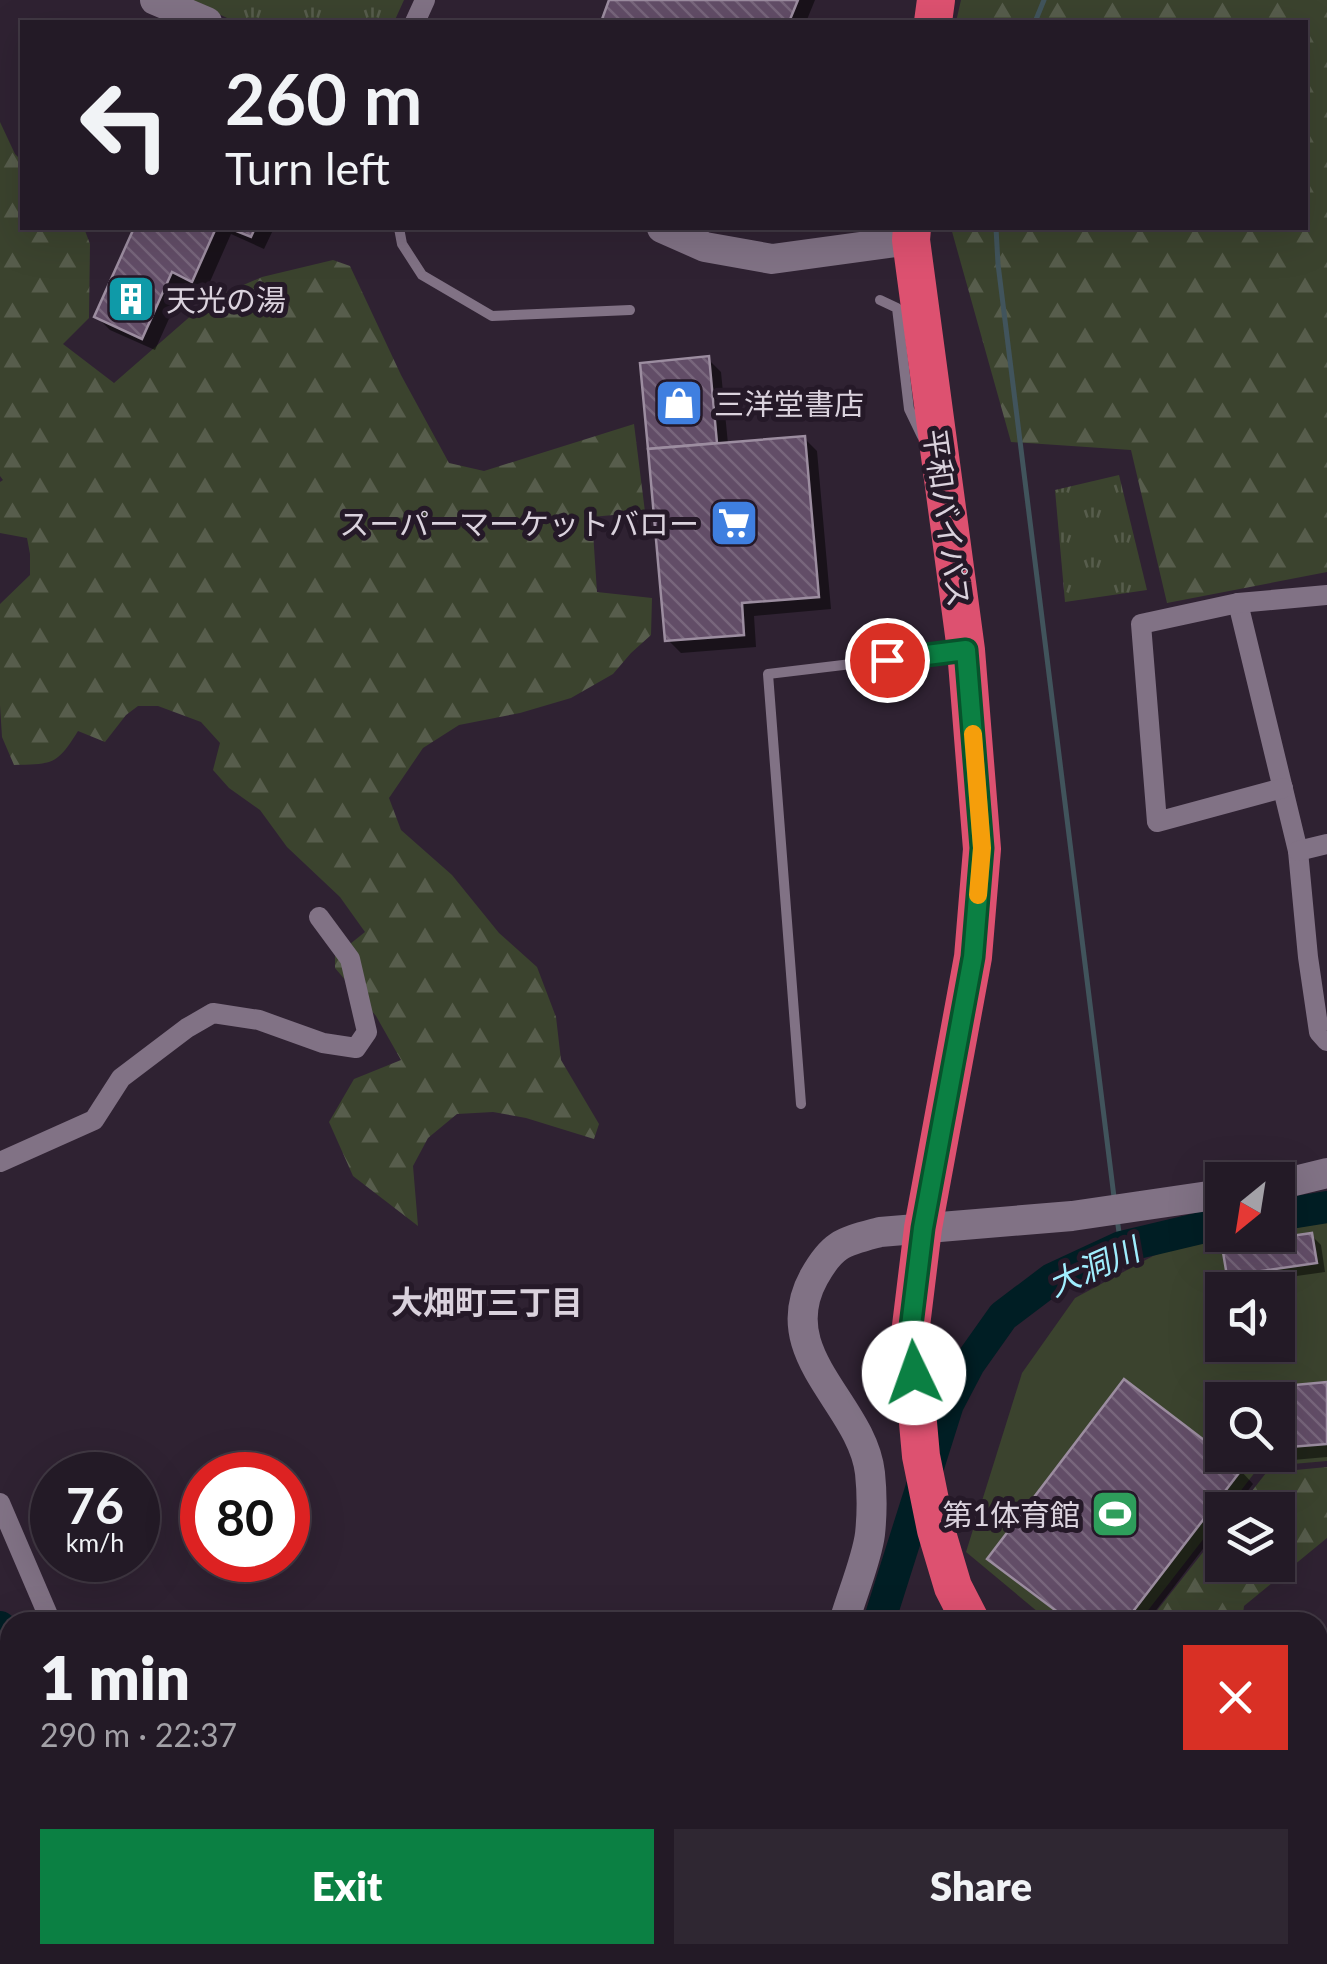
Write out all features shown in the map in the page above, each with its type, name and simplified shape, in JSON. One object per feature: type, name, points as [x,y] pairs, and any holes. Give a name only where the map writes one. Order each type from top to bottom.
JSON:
[{"type":"highway","name":"平和バイパス","points":[[911,234],[966,650],[982,848],[973,957],[923,1228],[910,1334],[921,1456],[936,1530],[967,1612]]},
{"type":"street","points":[[155,0],[201,20]]},
{"type":"street","points":[[667,230],[706,247],[772,259],[911,234]]},
{"type":"street","points":[[1283,788],[1157,822],[1141,624],[1238,602],[1327,595]]},
{"type":"street","points":[[1238,602],[1298,852],[1318,954],[1319,1032],[1327,1041]]},
{"type":"street","points":[[1298,852],[1327,844]]},
{"type":"street","points":[[0,1162],[94,1120],[121,1078],[186,1028],[213,1013],[259,1020],[323,1043],[356,1048],[367,1032],[350,959],[318,917]]},
{"type":"street","points":[[1295,1181],[1327,1174]]},
{"type":"street","points":[[847,1612],[870,1536],[870,1472],[862,1440],[822,1380],[805,1336],[806,1292],[827,1253],[851,1240],[880,1232],[1072,1216],[1205,1196]]},
{"type":"street","points":[[0,1503],[47,1612]]},
{"type":"lane","points":[[400,230],[402,244],[422,275],[492,316],[630,310]]},
{"type":"lane","points":[[880,300],[897,308],[909,408],[942,477]]},
{"type":"lane","points":[[801,1104],[768,674],[966,650]]},
{"type":"green space","points":[[188,0],[404,0],[395,20],[232,20]]},
{"type":"green space","points":[[961,0],[1327,0],[1327,572],[1167,603],[1131,450],[1011,442],[952,230],[1308,230],[1308,20],[956,20]]},
{"type":"green space","points":[[0,122],[20,159],[20,230],[85,230],[90,244],[89,318],[63,344],[114,383],[209,300],[262,277],[333,260],[350,266],[401,375],[449,463],[484,471],[634,424],[645,512],[592,517],[597,592],[652,598],[651,635],[613,674],[571,698],[459,725],[423,748],[389,798],[401,830],[452,875],[499,933],[537,967],[556,1017],[561,1060],[599,1124],[594,1139],[526,1118],[493,1112],[457,1114],[428,1138],[413,1166],[418,1226],[353,1176],[329,1122],[354,1079],[401,1060],[376,1016],[335,968],[335,956],[365,932],[340,897],[287,847],[260,810],[229,788],[213,770],[220,743],[201,722],[158,706],[138,706],[105,742],[78,731],[65,751],[53,760],[14,765],[2,737],[0,604],[30,575],[30,554],[27,538],[0,533]]},
{"type":"green space","points":[[1119,475],[1147,590],[1065,602],[1055,490]]},
{"type":"green space","points":[[1327,1214],[1327,1461],[1295,1464],[1295,1382],[1205,1382],[1205,1472],[1255,1472],[1240,1492],[1205,1492],[1205,1537],[1147,1612],[1038,1612],[966,1552],[1022,1373],[1075,1298],[1153,1256],[1205,1238],[1205,1252],[1295,1252],[1295,1220]]},
{"type":"green space","points":[[1327,1467],[1327,1538],[1295,1564],[1295,1492],[1251,1492],[1266,1473]]},
{"type":"green space","points":[[1205,1550],[1205,1582],[1273,1582],[1244,1606],[1243,1612],[1156,1612]]},
{"type":"building","points":[[609,0],[798,0],[790,20],[602,20]]},
{"type":"building","name":"天光の湯","points":[[133,230],[215,230],[192,282],[172,272],[142,339],[94,317]]},
{"type":"building","name":"天光の湯","points":[[234,230],[254,230],[251,237]]},
{"type":"building","name":"三洋堂書店","points":[[709,356],[717,443],[648,449],[640,363]]},
{"type":"building","name":"スーパーマーケットバロー","points":[[805,436],[819,597],[742,603],[744,635],[665,641],[648,449]]},
{"type":"building","points":[[1312,1233],[1317,1263],[1226,1272],[1223,1252],[1295,1252],[1295,1235]]},
{"type":"building","name":"第1体育館","points":[[1124,1379],[1205,1441],[1205,1472],[1240,1472],[1224,1492],[1205,1492],[1205,1517],[1133,1612],[1058,1612],[987,1559]]},
{"type":"building","points":[[1327,1382],[1327,1444],[1295,1447],[1295,1385]]},
{"type":"waterway","points":[[1036,20],[1044,0]]},
{"type":"waterway","points":[[996,230],[1114,1197]]},
{"type":"waterway","name":"大洞川","points":[[1295,1212],[1327,1207]]},
{"type":"waterway","points":[[1117,1218],[1121,1247]]},
{"type":"waterway","name":"大洞川","points":[[882,1612],[948,1404],[969,1364],[1003,1316],[1052,1279],[1121,1247],[1205,1227]]},
{"type":"slow traffic","points":[[973,734],[982,848],[978,895]]},
{"type":"place","name":"天光の湯","points":[[131,299]]},
{"type":"place","name":"三洋堂書店","points":[[679,403]]},
{"type":"place","name":"スーパーマーケットバロー","points":[[734,523]]},
{"type":"place","name":"第1体育館","points":[[1115,1514]]},
{"type":"district","name":"大畑町三丁目","points":[[487,1301]]},
{"type":"route","points":[[887,660],[966,650],[982,848],[973,957],[923,1228],[910,1334],[914,1373]]}]
